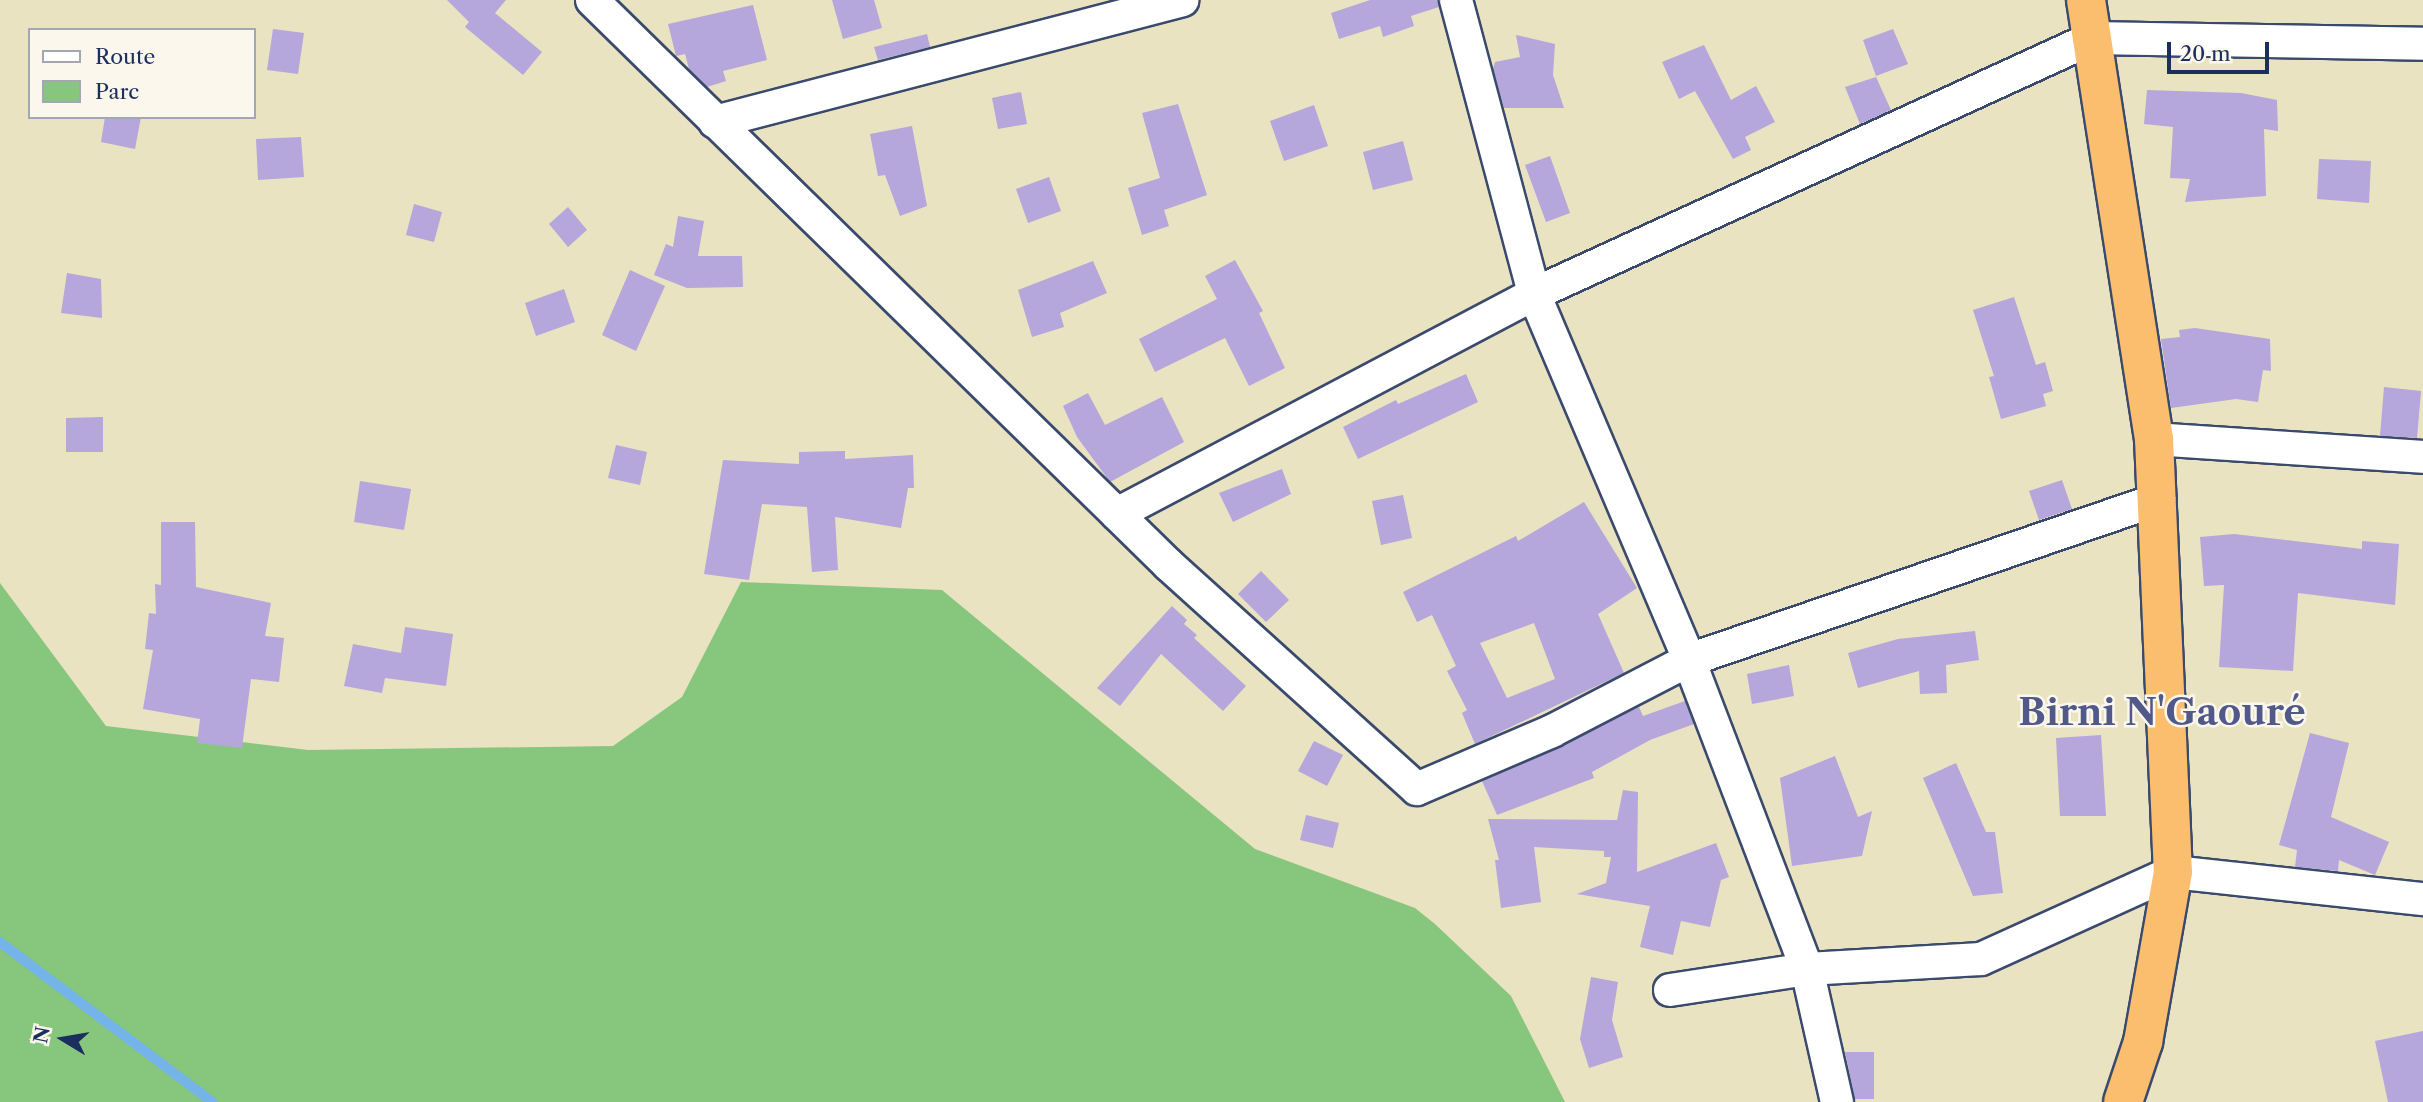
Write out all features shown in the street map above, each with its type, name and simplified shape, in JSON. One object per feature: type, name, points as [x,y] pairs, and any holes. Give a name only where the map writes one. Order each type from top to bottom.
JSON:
[{"type":"highway","points":[[2086,0],[2154,439],[2159,499],[2173,872],[2143,1042],[2123,1102]]},
{"type":"street","points":[[592,0],[1117,514],[1418,789],[1552,730],[1689,660],[2159,499]]},
{"type":"street","points":[[715,122],[1182,0]]},
{"type":"street","points":[[1456,0],[1534,294],[1689,660],[1807,969],[1837,1102]]},
{"type":"street","points":[[1117,514],[1534,294],[2093,38],[2423,44]]},
{"type":"street","points":[[2154,439],[2423,457]]},
{"type":"street","points":[[1670,990],[1807,969],[1980,960],[2173,872],[2423,899]]},
{"type":"green space","points":[[741,582],[942,590],[1255,849],[1415,908],[1435,924],[1511,996],[1565,1102],[0,1102],[0,583],[106,726],[308,750],[613,746],[682,697]]},
{"type":"building","points":[[447,0],[506,0],[495,13],[542,52],[523,75],[465,27],[469,22]]},
{"type":"building","points":[[832,0],[874,0],[882,28],[843,39]]},
{"type":"building","points":[[1370,0],[1438,0],[1439,7],[1411,16],[1414,26],[1383,37],[1380,26],[1339,39],[1331,13]]},
{"type":"building","points":[[753,5],[767,60],[723,71],[726,81],[707,87],[689,69],[685,54],[676,56],[668,24]]},
{"type":"building","points":[[273,29],[304,33],[298,74],[267,70]]},
{"type":"building","points":[[1893,29],[1908,64],[1876,76],[1863,40]]},
{"type":"building","points":[[927,34],[930,47],[878,60],[874,47]]},
{"type":"building","points":[[1516,35],[1555,44],[1553,75],[1564,108],[1504,108],[1493,69],[1495,62],[1520,57]]},
{"type":"building","points":[[1704,45],[1731,100],[1756,86],[1775,122],[1745,137],[1751,150],[1733,159],[1695,91],[1679,99],[1662,62]]},
{"type":"building","points":[[1876,77],[1891,110],[1860,124],[1845,87]]},
{"type":"building","points":[[2147,90],[2241,93],[2277,100],[2278,131],[2264,129],[2266,196],[2185,202],[2190,179],[2170,178],[2173,127],[2144,124]]},
{"type":"building","points":[[1021,92],[1027,124],[998,129],[992,98]]},
{"type":"building","points":[[1178,104],[1207,195],[1164,210],[1169,226],[1142,235],[1128,188],[1160,178],[1142,113]]},
{"type":"building","points":[[1314,105],[1328,146],[1284,161],[1270,121]]},
{"type":"building","points":[[105,119],[141,119],[135,149],[101,142]]},
{"type":"building","points":[[912,126],[927,206],[900,216],[885,175],[878,176],[870,134]]},
{"type":"building","points":[[301,137],[304,177],[258,180],[256,139]]},
{"type":"building","points":[[1403,141],[1413,180],[1373,190],[1363,152]]},
{"type":"building","points":[[1550,156],[1570,213],[1546,222],[1525,165]]},
{"type":"building","points":[[2319,159],[2371,161],[2369,203],[2317,199]]},
{"type":"building","points":[[1049,177],[1061,211],[1028,223],[1016,189]]},
{"type":"building","points":[[414,204],[442,212],[434,242],[406,235]]},
{"type":"building","points":[[568,207],[587,230],[568,247],[549,224]]},
{"type":"building","points":[[678,216],[704,221],[698,256],[742,256],[743,287],[687,288],[654,275],[666,244],[673,247]]},
{"type":"building","points":[[1235,260],[1263,311],[1259,313],[1285,368],[1249,386],[1225,338],[1155,372],[1139,339],[1217,299],[1205,276]]},
{"type":"building","points":[[1093,261],[1107,293],[1060,313],[1064,327],[1032,337],[1018,290]]},
{"type":"building","points":[[630,270],[665,286],[636,351],[602,335]]},
{"type":"building","points":[[67,273],[101,279],[102,318],[61,313]]},
{"type":"building","points":[[564,289],[575,322],[536,336],[525,303]]},
{"type":"building","points":[[2014,297],[2036,365],[2045,362],[2053,391],[2043,394],[2046,406],[2001,419],[1989,377],[1994,376],[1973,310]]},
{"type":"building","points":[[2195,328],[2270,339],[2271,371],[2263,370],[2258,402],[2236,399],[2171,408],[2161,339],[2180,337],[2179,330]]},
{"type":"building","points":[[1466,374],[1478,402],[1358,459],[1343,427],[1396,400],[1398,404]]},
{"type":"building","points":[[2384,387],[2421,391],[2417,438],[2380,436]]},
{"type":"building","points":[[1088,393],[1105,425],[1162,397],[1184,442],[1110,482],[1077,437],[1063,406]]},
{"type":"building","points":[[103,417],[103,452],[66,452],[66,418]]},
{"type":"building","points":[[616,445],[647,452],[640,485],[608,478]]},
{"type":"building","points":[[845,451],[845,459],[913,455],[914,488],[908,488],[901,528],[835,517],[838,570],[812,572],[807,507],[762,504],[749,580],[704,574],[723,460],[799,464],[799,452]]},
{"type":"building","points":[[1282,469],[1291,494],[1233,522],[1219,493]]},
{"type":"building","points":[[2062,480],[2072,509],[2039,520],[2029,491]]},
{"type":"building","points":[[360,481],[411,489],[404,530],[354,522]]},
{"type":"building","points":[[1403,495],[1412,538],[1381,545],[1372,501]]},
{"type":"building","points":[[1584,502],[1637,588],[1598,614],[1624,673],[1475,744],[1462,713],[1467,710],[1447,671],[1456,666],[1432,615],[1417,622],[1403,592],[1516,536],[1518,541]],"holes":[[[1534,623],[1555,679],[1507,698],[1480,643]]]},
{"type":"building","points":[[161,522],[195,522],[196,587],[271,603],[265,636],[284,638],[279,682],[251,679],[242,748],[197,743],[200,719],[143,709],[153,650],[145,649],[149,613],[156,614],[155,584],[161,585]]},
{"type":"building","points":[[2234,534],[2362,549],[2362,541],[2399,544],[2395,605],[2298,593],[2293,671],[2219,667],[2224,585],[2204,586],[2200,537]]},
{"type":"building","points":[[1261,571],[1289,600],[1266,622],[1238,594]]},
{"type":"building","points":[[1172,606],[1187,620],[1184,624],[1197,635],[1194,638],[1246,686],[1223,711],[1161,654],[1120,706],[1097,688]]},
{"type":"building","points":[[405,627],[453,634],[446,686],[385,678],[382,693],[344,686],[353,644],[401,653]]},
{"type":"building","points":[[1975,631],[1979,660],[1946,665],[1947,693],[1920,694],[1919,671],[1858,688],[1848,653],[1898,639]]},
{"type":"building","points":[[1789,665],[1794,696],[1752,704],[1747,674]]},
{"type":"building","points":[[1685,701],[1694,724],[1650,740],[1592,772],[1594,778],[1497,815],[1482,781],[1639,707],[1643,716]]},
{"type":"building","points":[[2310,733],[2349,743],[2331,817],[2389,842],[2375,875],[2339,860],[2338,871],[2295,867],[2297,850],[2279,845]]},
{"type":"building","points":[[2101,735],[2106,816],[2060,816],[2056,738]]},
{"type":"building","points":[[1314,741],[1343,755],[1327,786],[1298,771]]},
{"type":"building","points":[[1835,756],[1858,817],[1872,811],[1862,856],[1792,866],[1780,778]]},
{"type":"building","points":[[1956,763],[1986,832],[1995,832],[2003,893],[1973,896],[1923,778]]},
{"type":"building","points":[[1623,790],[1638,792],[1637,872],[1716,843],[1729,877],[1721,880],[1710,927],[1681,921],[1673,955],[1640,947],[1650,906],[1577,894],[1606,883],[1611,857],[1604,857],[1604,851],[1534,847],[1541,902],[1501,908],[1495,860],[1499,860],[1488,819],[1617,820]]},
{"type":"building","points":[[1306,815],[1339,823],[1333,848],[1300,840]]},
{"type":"building","points":[[1591,977],[1618,982],[1612,1020],[1623,1057],[1589,1068],[1580,1039]]},
{"type":"building","points":[[2423,1031],[2423,1102],[2388,1102],[2375,1041]]},
{"type":"building","points":[[1845,1052],[1874,1052],[1874,1099],[1855,1099]]},
{"type":"waterway","points":[[0,942],[212,1102]]},
{"type":"district","name":"Birni N'Gaouré","points":[[2162,712]]}]
